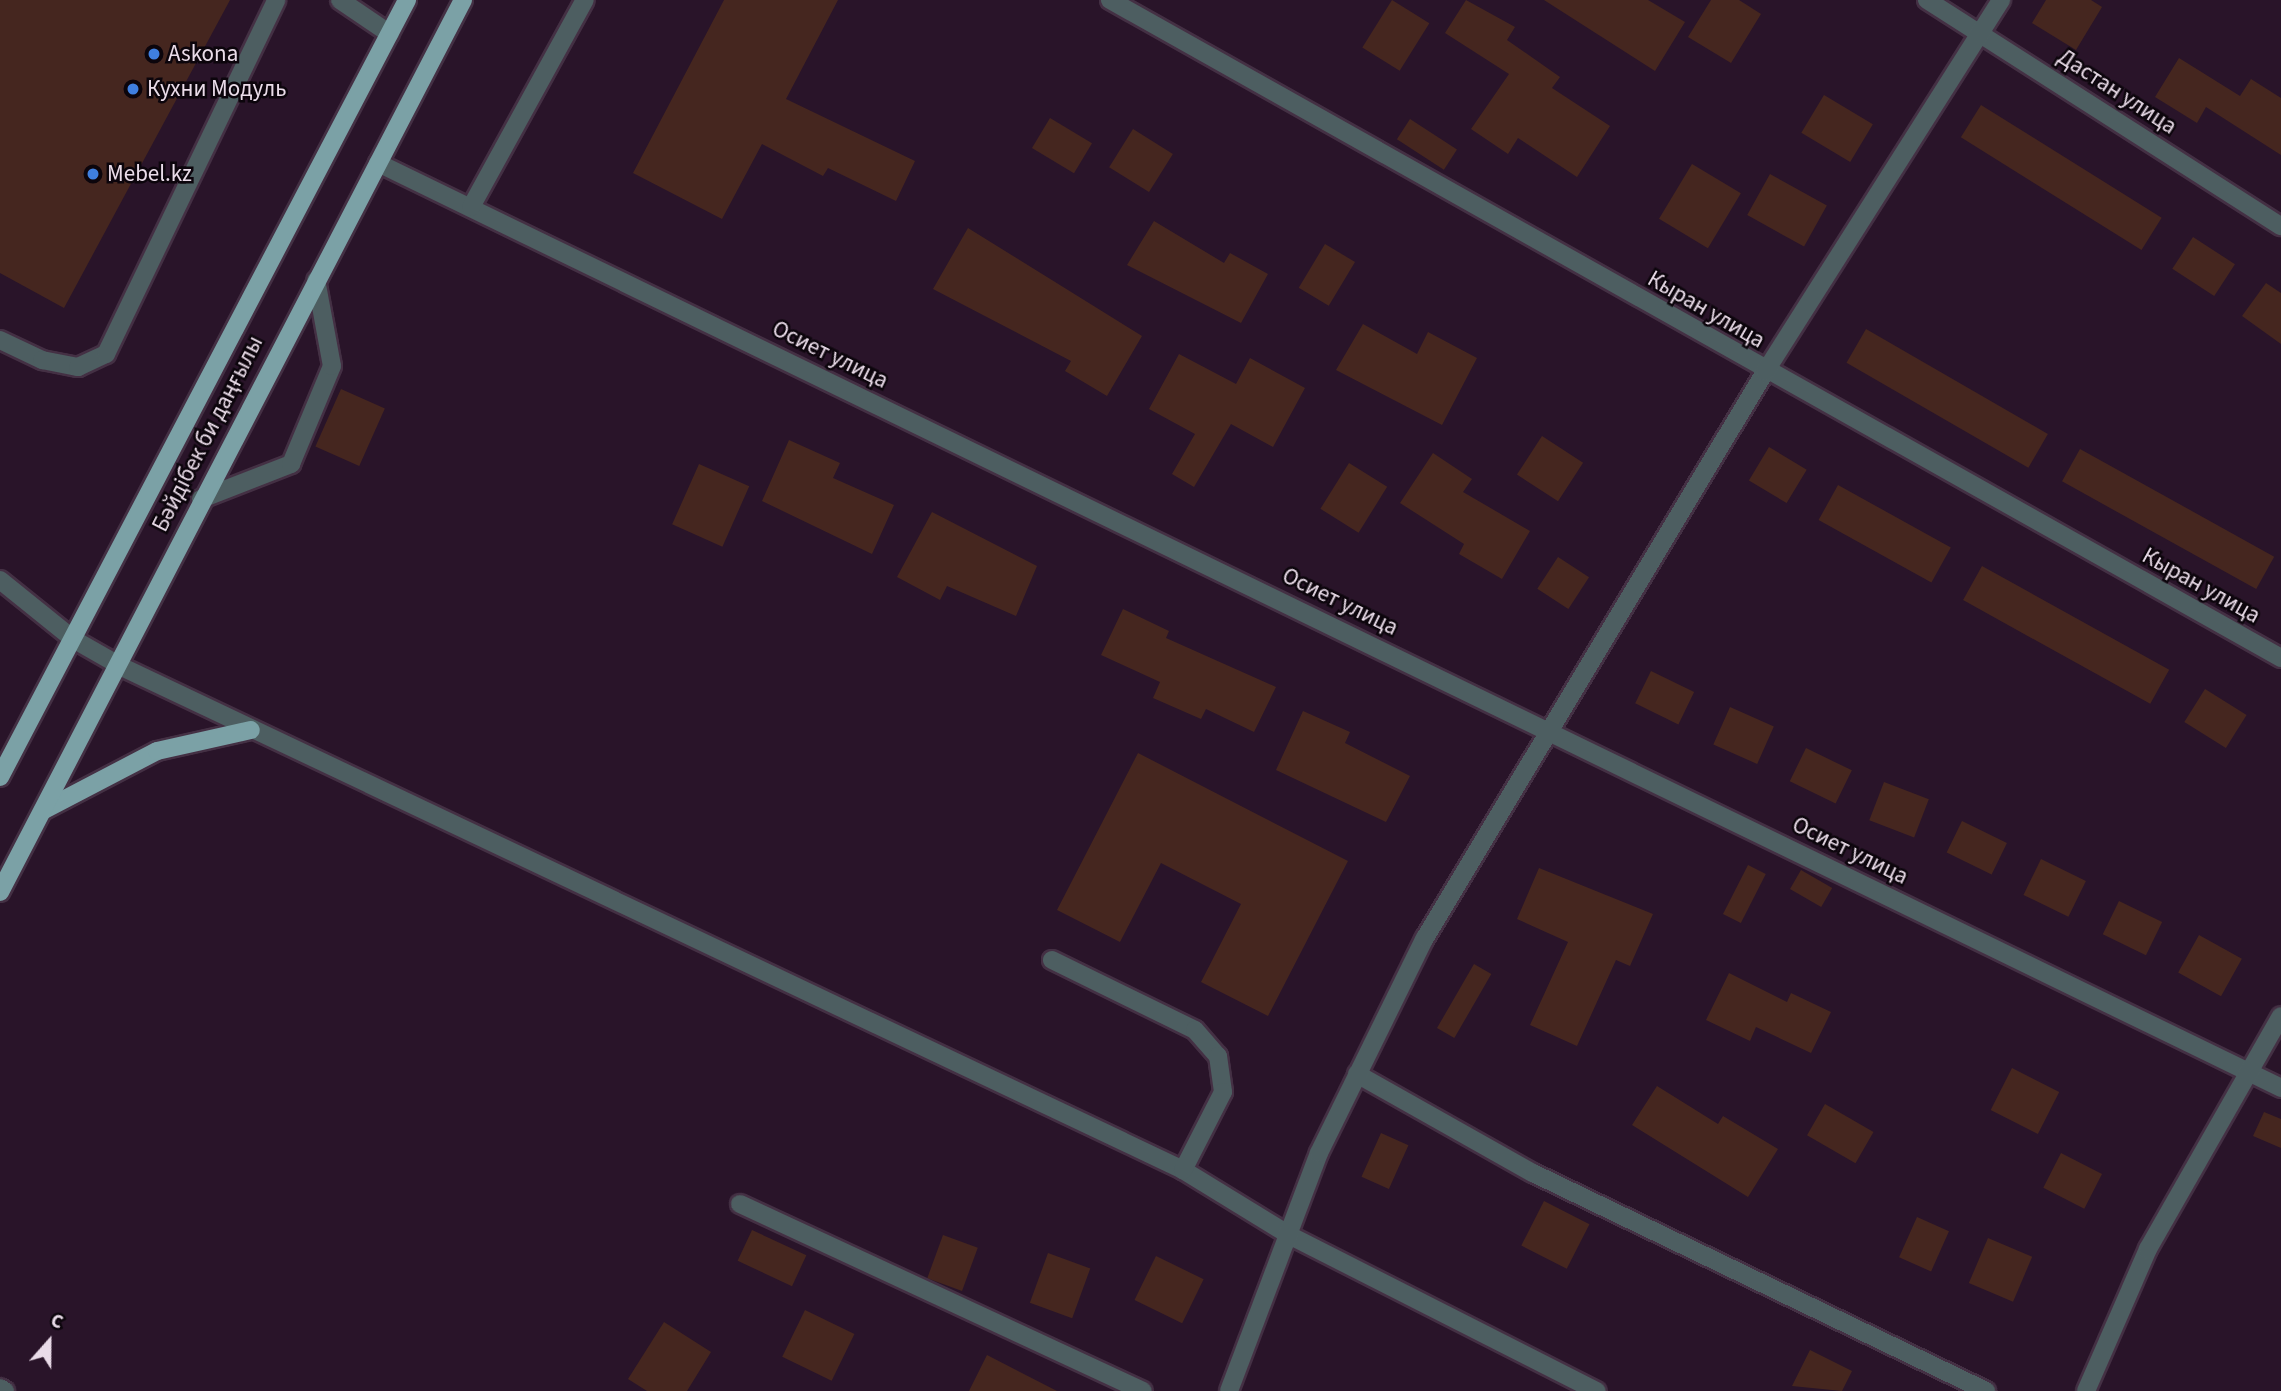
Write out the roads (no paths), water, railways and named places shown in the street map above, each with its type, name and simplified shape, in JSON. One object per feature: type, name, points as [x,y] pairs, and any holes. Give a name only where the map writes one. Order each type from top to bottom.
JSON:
[{"type":"main road","name":"Бәйдібек би даңғылы","points":[[0,777],[407,0]]},
{"type":"main road","name":"Бәйдібек би даңғылы","points":[[0,892],[122,667],[201,499],[463,0]]},
{"type":"main road","points":[[44,810],[157,751],[251,730]]},
{"type":"street","points":[[0,340],[42,360],[78,367],[106,354],[276,0]]},
{"type":"street","points":[[340,0],[390,34]]},
{"type":"street","points":[[471,207],[585,0]]},
{"type":"street","name":"Кыран улица","points":[[1110,0],[1765,372],[2281,658]]},
{"type":"street","name":"Дастан улица","points":[[1927,0],[2281,226]]},
{"type":"street","points":[[1229,1391],[1289,1235],[1357,1074],[1425,938],[1765,372],[2001,0]]},
{"type":"street","name":"Осиет улица","points":[[378,163],[2281,1088]]},
{"type":"street","points":[[201,499],[291,464],[332,366],[316,280]]},
{"type":"street","points":[[0,580],[73,639],[122,667],[1183,1170],[1289,1235],[1597,1391]]},
{"type":"street","points":[[1052,960],[1195,1030],[1218,1056],[1223,1092],[1183,1170]]},
{"type":"street","points":[[2086,1391],[2148,1249],[2281,1016]]},
{"type":"street","points":[[1357,1074],[1533,1173],[1986,1391]]},
{"type":"street","points":[[740,1205],[1143,1391]]},
{"type":"street","points":[[0,1388],[5,1391]]},
{"type":"place","name":"Askona","points":[[154,54]]},
{"type":"place","name":"Кухни Модуль","points":[[133,89]]},
{"type":"place","name":"Mebel.kz","points":[[93,174]]}]
